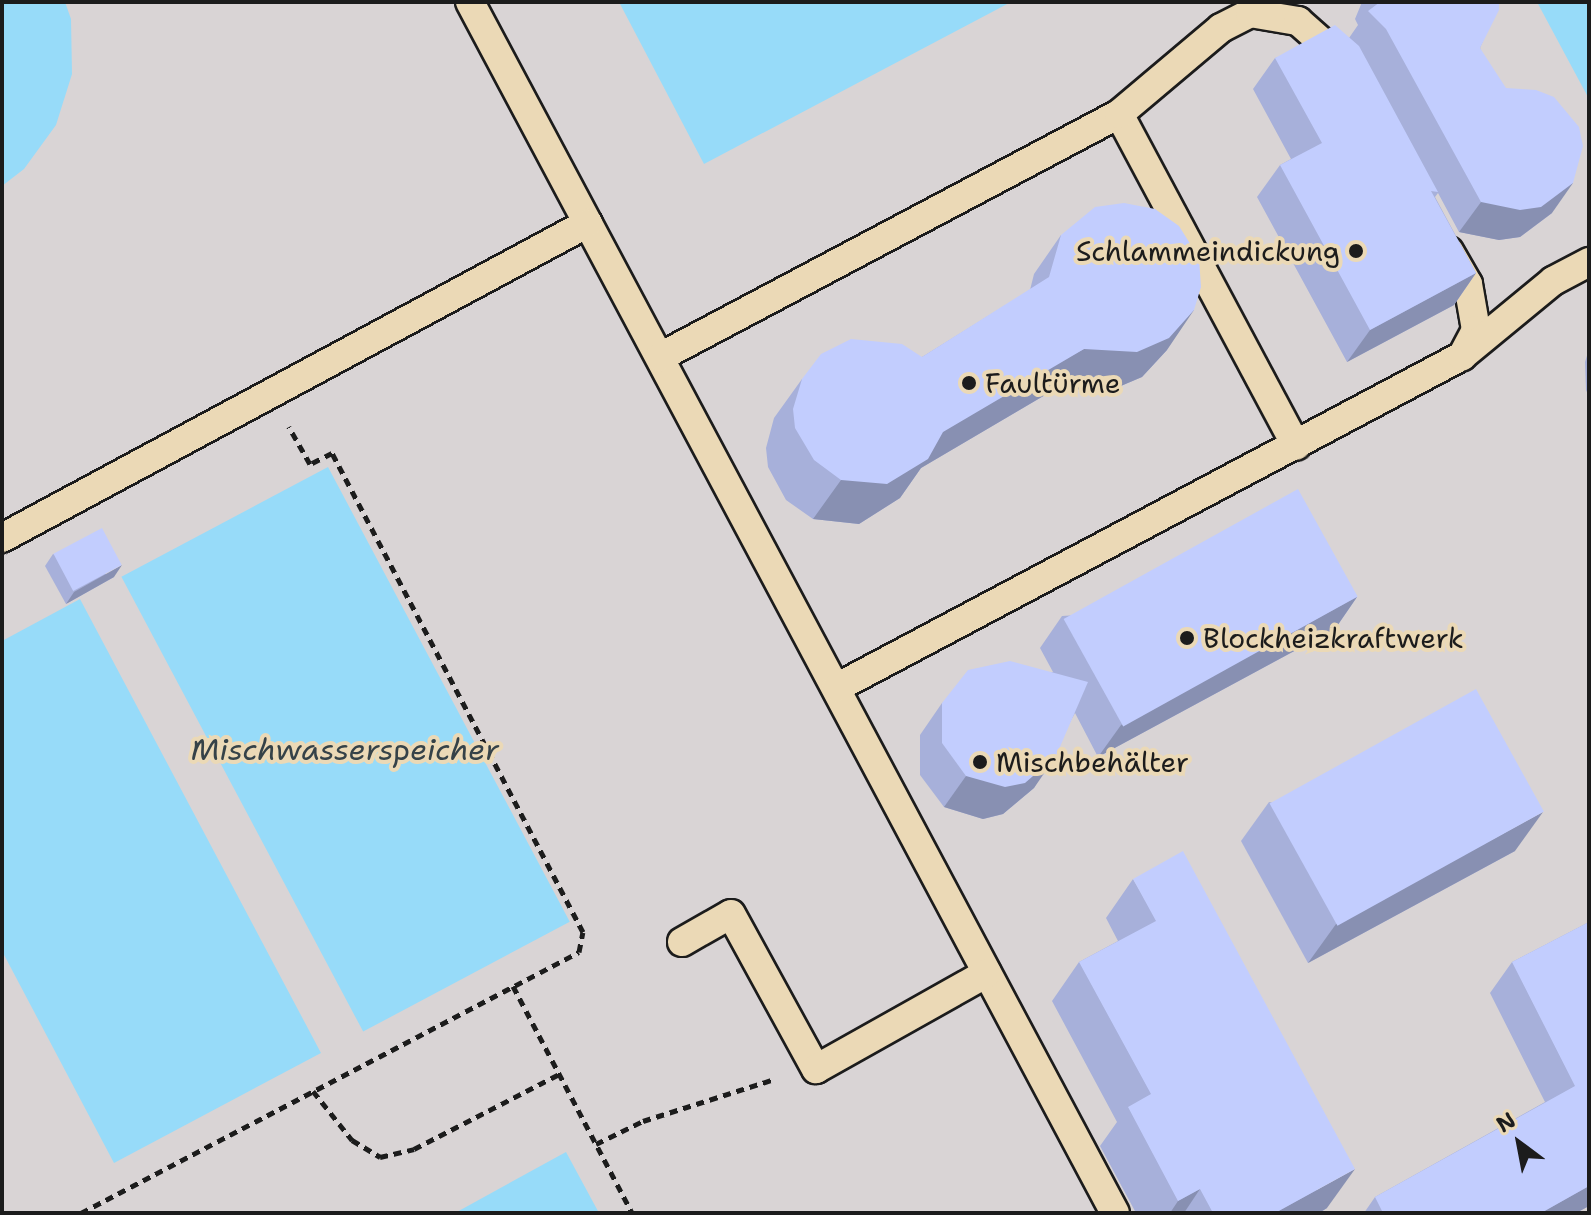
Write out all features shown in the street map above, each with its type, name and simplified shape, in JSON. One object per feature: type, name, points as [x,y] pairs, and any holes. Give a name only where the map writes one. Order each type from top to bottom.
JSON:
[{"type":"lane","points":[[470,2],[1115,1213]]},
{"type":"lane","points":[[660,357],[1119,114],[1221,28],[1250,13],[1298,21],[1350,67],[1357,81]]},
{"type":"lane","points":[[1119,114],[1296,446]]},
{"type":"lane","points":[[2,538],[588,223]]},
{"type":"lane","points":[[1439,231],[1468,284],[1476,330],[1462,356]]},
{"type":"lane","points":[[836,688],[1462,356],[1553,281],[1589,262]]},
{"type":"lane","points":[[682,942],[731,914],[816,1069],[987,973]]},
{"type":"path","points":[[81,1213],[579,952],[583,932],[332,453],[310,464]]},
{"type":"path","points":[[513,986],[632,1213]]},
{"type":"path","points":[[596,1144],[643,1121],[780,1078],[812,1061]]},
{"type":"path","points":[[313,1091],[352,1140],[380,1157],[414,1149],[559,1074]]},
{"type":"shaded area","points":[[2,2],[1589,2],[1589,1213],[2,1213]]},
{"type":"water","points":[[2,2],[65,2],[71,19],[72,74],[56,125],[24,169],[2,186]]},
{"type":"water","points":[[619,2],[1011,2],[704,164]]},
{"type":"water","points":[[1537,2],[1589,2],[1589,99]]},
{"type":"water","name":"Mischwasserspeicher","points":[[328,467],[570,922],[363,1032],[121,577]]},
{"type":"water","name":"Mischwasserspeicher","points":[[80,599],[321,1053],[114,1163],[2,951],[2,641]]},
{"type":"water","points":[[566,1152],[599,1213],[455,1213]]},
{"type":"building","points":[[1380,2],[1499,2],[1499,10],[1480,48],[1506,88],[1536,90],[1554,97],[1579,127],[1583,146],[1573,183],[1541,207],[1520,210],[1481,202],[1386,29],[1368,11]]},
{"type":"building","name":"Schlammeindickung","points":[[1335,25],[1359,46],[1438,192],[1431,191],[1476,273],[1370,330],[1280,165],[1322,143],[1275,58]]},
{"type":"building","name":"Faultürme","points":[[1124,203],[1155,209],[1179,226],[1199,258],[1201,287],[1194,310],[1169,338],[1137,352],[1084,349],[943,432],[928,459],[887,484],[841,480],[814,460],[795,428],[793,409],[802,379],[821,354],[851,339],[902,344],[922,357],[1049,277],[1061,235],[1095,207]]},
{"type":"building","name":"Blockheizkraftwerk","points":[[1298,489],[1358,597],[1123,727],[1064,619]]},
{"type":"building","points":[[102,528],[122,565],[73,591],[53,554]]},
{"type":"building","points":[[1010,661],[1088,682],[1056,756],[1025,783],[1005,787],[966,776],[942,743],[942,703],[968,670]]},
{"type":"building","points":[[1476,689],[1544,811],[1337,926],[1270,803]]},
{"type":"building","points":[[1183,851],[1355,1169],[1275,1213],[1213,1213],[1200,1189],[1178,1201],[1128,1107],[1151,1094],[1079,962],[1156,921],[1133,879]]},
{"type":"building","points":[[1589,922],[1589,1186],[1541,1213],[1383,1213],[1375,1197],[1575,1086],[1512,962]]},
{"type":"place","name":"Schlammeindickung","points":[[1356,251]]},
{"type":"place","name":"Faultürme","points":[[969,383]]},
{"type":"place","name":"Blockheizkraftwerk","points":[[1187,638]]},
{"type":"place","name":"Mischbehälter","points":[[980,762]]}]
